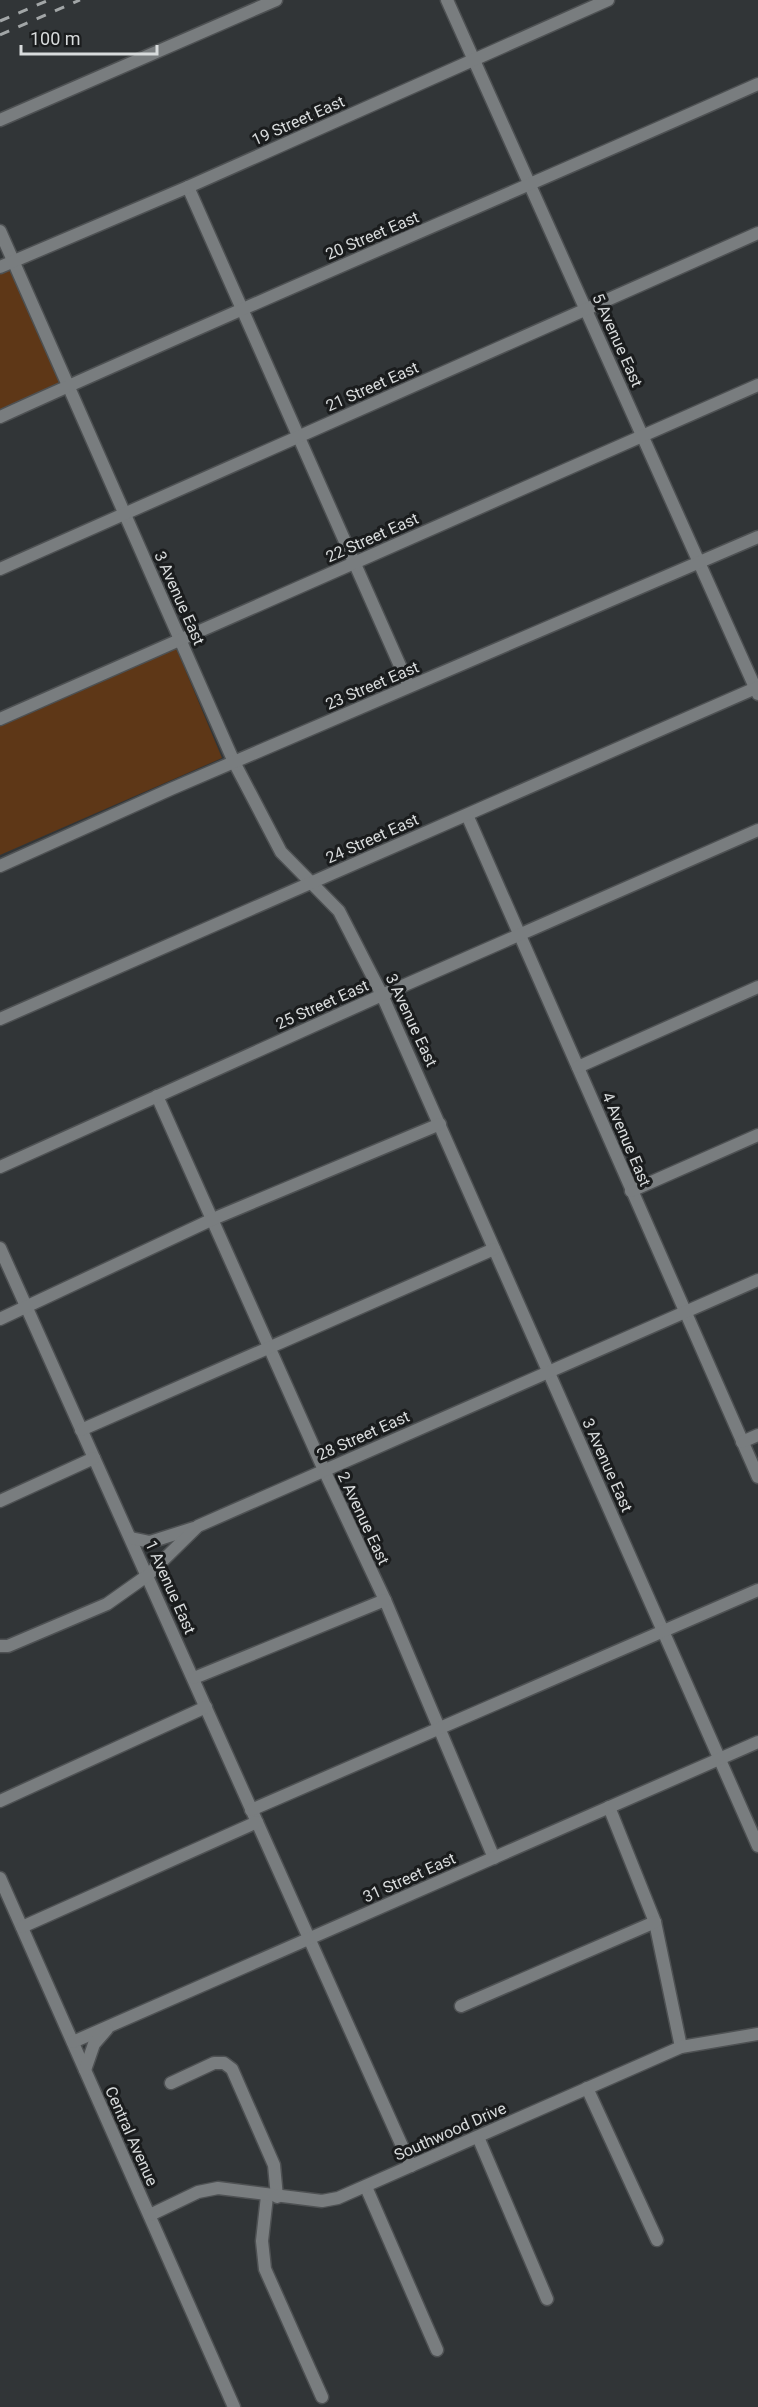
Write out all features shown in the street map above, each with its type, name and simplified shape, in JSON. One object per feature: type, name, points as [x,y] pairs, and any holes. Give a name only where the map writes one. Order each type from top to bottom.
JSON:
[{"type":"street","points":[[0,120],[276,0]]},
{"type":"street","name":"5 Avenue East","points":[[447,0],[757,690]]},
{"type":"street","name":"19 Street East","points":[[0,267],[188,187],[608,0]]},
{"type":"street","name":"20 Street East","points":[[0,417],[242,308],[531,185],[758,84]]},
{"type":"street","points":[[188,187],[409,686]]},
{"type":"street","name":"3 Avenue East","points":[[0,231],[234,762],[281,852],[339,911],[382,994],[758,1846]]},
{"type":"street","name":"21 Street East","points":[[0,569],[758,233]]},
{"type":"street","name":"22 Street East","points":[[0,719],[758,385]]},
{"type":"street","name":"23 Street East","points":[[0,866],[409,686],[758,537]]},
{"type":"street","name":"24 Street East","points":[[0,1019],[757,690]]},
{"type":"street","name":"4 Avenue East","points":[[467,815],[758,1477]]},
{"type":"street","name":"25 Street East","points":[[0,1167],[382,994],[758,831]]},
{"type":"street","points":[[578,1067],[758,987]]},
{"type":"street","name":"2 Avenue East","points":[[157,1096],[324,1470],[385,1600],[494,1858]]},
{"type":"street","points":[[0,1319],[213,1219],[440,1124]]},
{"type":"street","points":[[631,1191],[758,1135]]},
{"type":"street","name":"1 Avenue East","points":[[0,1248],[411,2166]]},
{"type":"street","points":[[81,1430],[494,1249]]},
{"type":"street","name":"28 Street East","points":[[3,1649],[107,1604],[148,1575],[198,1526],[758,1280]]},
{"type":"street","points":[[742,1442],[758,1435]]},
{"type":"street","points":[[0,1501],[94,1458]]},
{"type":"street","points":[[131,1538],[150,1542],[198,1526]]},
{"type":"street","points":[[251,1810],[440,1730],[758,1590]]},
{"type":"street","points":[[194,1678],[385,1600]]},
{"type":"street","points":[[0,1801],[206,1707]]},
{"type":"street","name":"31 Street East","points":[[73,2042],[758,1742]]},
{"type":"street","points":[[609,1807],[655,1922],[681,2047]]},
{"type":"street","points":[[22,1927],[257,1822]]},
{"type":"street","name":"Central Avenue","points":[[0,1878],[234,2407]]},
{"type":"street","points":[[461,2006],[655,1922]]},
{"type":"street","points":[[85,2070],[94,2044],[109,2027]]},
{"type":"street","name":"Southwood Drive","points":[[150,2215],[198,2192],[218,2188],[322,2201],[338,2198],[681,2047],[758,2034]]},
{"type":"street","points":[[171,2083],[214,2063],[224,2063],[232,2069],[274,2165],[272,2196],[262,2241],[265,2268],[322,2397]]},
{"type":"street","points":[[587,2088],[657,2240]]},
{"type":"street","points":[[478,2137],[547,2299]]},
{"type":"street","points":[[366,2187],[437,2350]]},
{"type":"shaded area","points":[[12,264],[68,386],[0,417],[0,269]]},
{"type":"shaded area","points":[[174,643],[222,758],[0,855],[0,721]]},
{"type":"railway","points":[[0,21],[49,0]]},
{"type":"railway","points":[[0,35],[80,0]]}]
